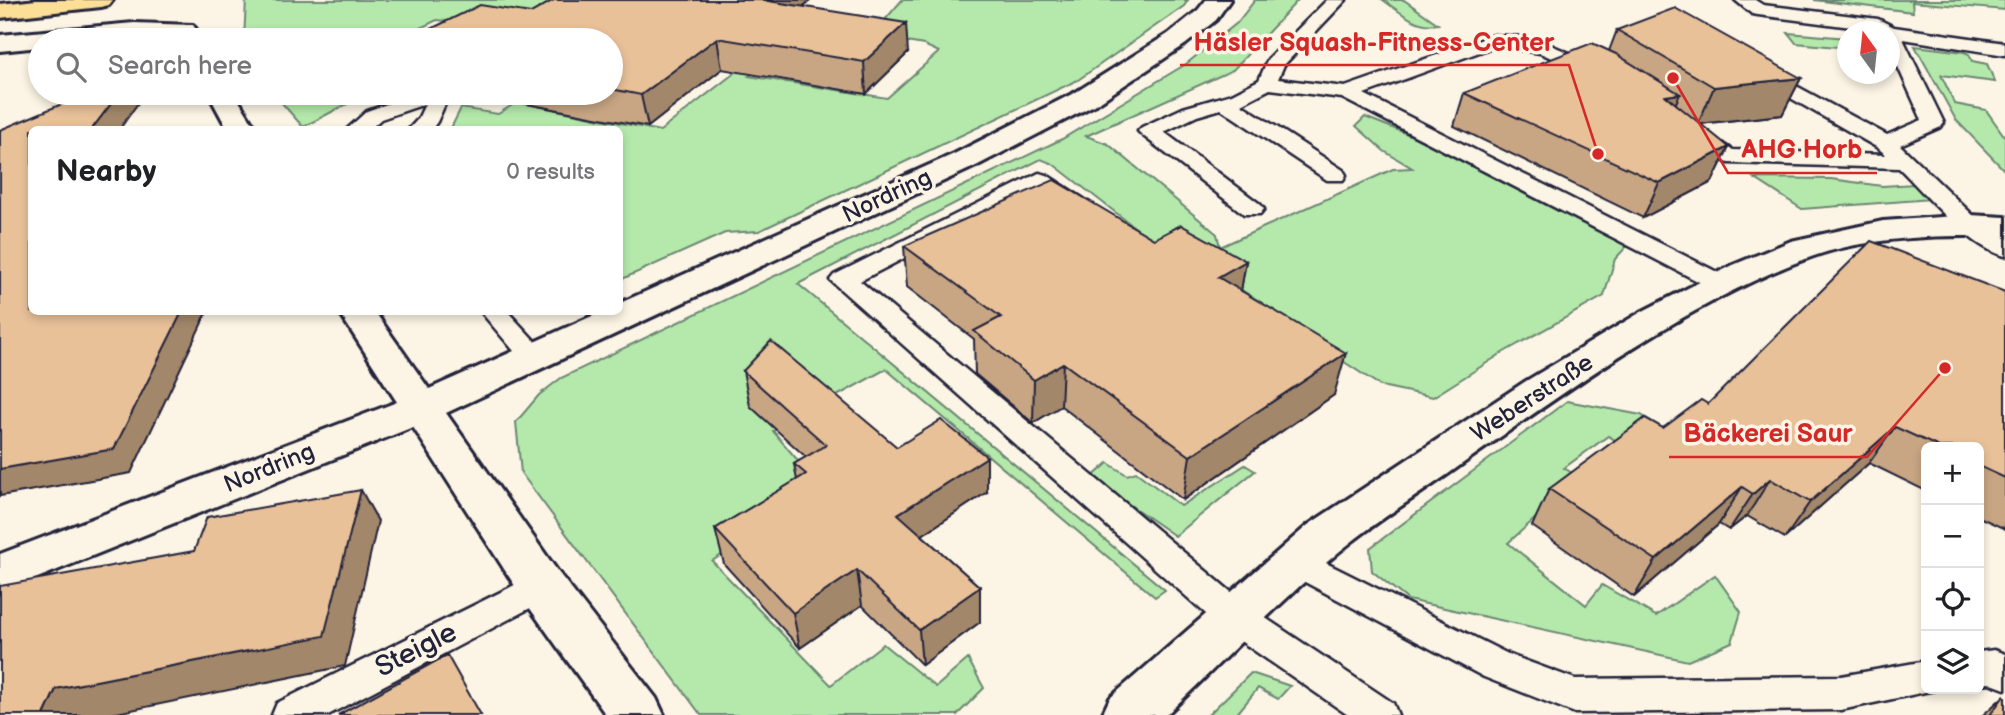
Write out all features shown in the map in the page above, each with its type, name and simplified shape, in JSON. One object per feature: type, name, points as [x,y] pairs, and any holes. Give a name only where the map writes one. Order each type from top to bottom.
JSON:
[{"type":"main road","points":[[0,11],[101,0]]},
{"type":"street","name":"Nordring","points":[[0,574],[422,408],[965,160],[1086,97],[1177,39],[1206,15],[1218,0]]},
{"type":"street","points":[[0,43],[28,40]]},
{"type":"street","points":[[228,105],[241,126]]},
{"type":"street","name":"Weberstraße","points":[[1129,715],[1324,538],[1540,390],[1654,320],[1722,284],[1803,248],[1882,231],[1988,226]]},
{"type":"street","points":[[359,315],[541,586],[637,715]]},
{"type":"lane","points":[[1267,83],[1275,63],[1337,0]]},
{"type":"lane","points":[[1744,0],[1758,10],[1852,21]]},
{"type":"lane","points":[[1900,33],[2005,49]]},
{"type":"lane","points":[[1347,93],[1494,40],[1518,41],[1555,52],[1612,80]]},
{"type":"lane","points":[[1886,143],[1934,122],[1900,52]]},
{"type":"lane","points":[[1746,65],[1886,143],[1906,162],[1988,226],[2005,249]]},
{"type":"lane","points":[[1252,209],[1149,131],[1190,112],[1239,98],[1267,83],[1347,93],[1722,284]]},
{"type":"lane","points":[[1224,102],[1335,175]]},
{"type":"lane","points":[[361,126],[374,116],[405,105]]},
{"type":"lane","points":[[422,126],[427,122],[433,105]]},
{"type":"lane","points":[[1677,124],[1728,156],[1906,162]]},
{"type":"lane","points":[[1097,217],[1039,180],[843,280],[1236,618],[1379,715]]},
{"type":"lane","points":[[497,315],[536,358]]},
{"type":"lane","points":[[1298,562],[1497,666],[1575,696],[1640,705],[1841,694],[1921,678]]},
{"type":"lane","name":"Steigle","points":[[291,715],[541,586]]},
{"type":"lane","points":[[1984,667],[1994,666],[2005,673]]},
{"type":"green space","points":[[246,0],[601,0],[549,28],[507,28],[437,20],[420,28],[245,28]]},
{"type":"green space","points":[[902,0],[1188,0],[1184,6],[1078,80],[759,231],[725,233],[623,279],[623,126],[452,126],[461,108],[498,114],[512,105],[532,105],[660,131],[746,64],[763,65],[749,76],[887,98],[939,52],[924,45],[871,36]]},
{"type":"green space","points":[[1255,0],[1298,0],[1233,70],[1086,136],[1108,144],[1217,234],[1220,247],[1393,169],[1412,168],[1384,151],[1356,126],[1365,117],[1410,135],[1629,244],[1615,259],[1604,296],[1504,352],[1433,397],[1381,386],[1309,339],[1259,301],[1186,255],[1164,250],[1053,164],[1041,159],[798,284],[1165,590],[1155,597],[886,369],[773,431],[816,482],[792,512],[712,561],[831,685],[883,644],[936,687],[968,659],[984,688],[957,715],[701,715],[521,473],[516,422],[539,395],[561,378],[1062,139],[1186,64],[1237,23]]},
{"type":"green space","points":[[1383,0],[1404,0],[1438,24],[1416,21]]},
{"type":"green space","points":[[1814,0],[2005,0],[2005,10],[1912,2],[1913,12]]},
{"type":"green space","points":[[1788,33],[1837,37],[1837,47],[1796,43]]},
{"type":"green space","points":[[1915,46],[1964,52],[1969,54],[1972,61],[1987,64],[1995,82],[1941,75],[1955,104],[1986,110],[2005,137],[2005,171],[1956,120]]},
{"type":"green space","points":[[284,105],[345,105],[305,126]]},
{"type":"green space","points":[[1754,178],[1831,179],[1882,186],[1915,184],[1932,199],[1802,209]]},
{"type":"green space","points":[[1567,401],[1641,415],[1668,431],[1637,453],[1608,436],[1564,468],[1580,478],[1508,543],[1586,605],[1602,585],[1656,616],[1715,575],[1741,612],[1732,642],[1688,661],[1408,600],[1372,571],[1370,548]]},
{"type":"green space","points":[[1108,463],[1127,475],[1136,472],[1181,506],[1245,465],[1255,471],[1175,536],[1091,478]]},
{"type":"green space","points":[[1251,673],[1290,686],[1278,699],[1258,688],[1236,715],[1208,715]]},
{"type":"building","points":[[554,0],[770,0],[768,1],[906,23],[864,62],[717,38],[641,95],[623,91],[623,28],[433,28],[480,5],[531,13]]},
{"type":"building","points":[[1675,8],[1801,78],[1714,87],[1617,30]]},
{"type":"building","points":[[1592,43],[1616,54],[1680,94],[1666,96],[1729,147],[1659,183],[1464,93]]},
{"type":"building","points":[[59,105],[110,105],[94,126],[28,126],[28,315],[181,315],[114,449],[0,469],[0,130]]},
{"type":"building","points":[[1054,180],[1154,239],[1181,225],[1246,261],[1218,277],[1346,353],[1190,456],[1063,363],[1034,380],[974,331],[1001,317],[904,246]]},
{"type":"building","points":[[1871,241],[2005,292],[2005,478],[1984,468],[1984,442],[1928,442],[1895,427],[1810,502],[1770,479],[1753,494],[1742,487],[1656,560],[1549,489],[1645,418],[1663,428],[1701,400],[1708,404]]},
{"type":"building","points":[[771,341],[897,447],[941,420],[987,457],[898,514],[980,587],[919,630],[857,570],[793,613],[715,529],[806,474],[794,464],[826,445],[743,371]]},
{"type":"building","points":[[361,490],[324,636],[56,689],[44,715],[0,715],[0,586],[194,551],[207,517]]},
{"type":"building","points":[[447,655],[481,715],[338,715]]},
{"type":"building","points":[[2004,696],[2005,715],[1990,715]]},
{"type":"place","name":"AHG Horb","points":[[1673,78]]},
{"type":"place","name":"Häsler Squash-Fitness-Center","points":[[1598,154]]},
{"type":"place","name":"Bäckerei Saur","points":[[1945,368]]}]
